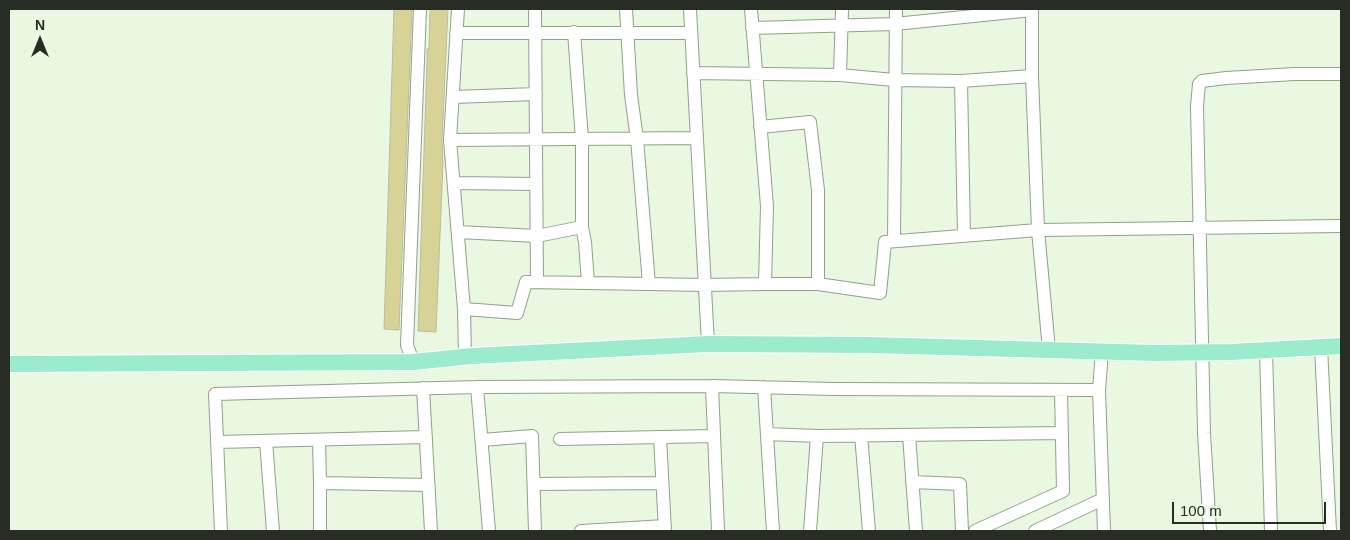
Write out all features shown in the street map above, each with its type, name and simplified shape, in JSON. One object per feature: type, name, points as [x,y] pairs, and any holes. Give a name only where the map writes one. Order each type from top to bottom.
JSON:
[{"type":"main road","points":[[9,364],[413,362],[465,356],[708,344],[1202,352],[1341,346]]},
{"type":"street","points":[[413,362],[407,345],[420,9]]},
{"type":"street","points":[[458,9],[450,140],[464,309],[465,356]]},
{"type":"street","points":[[535,9],[537,282]]},
{"type":"street","points":[[626,9],[631,95],[637,139],[649,284]]},
{"type":"street","points":[[690,9],[708,344]]},
{"type":"street","points":[[751,9],[767,206],[765,284]]},
{"type":"street","points":[[840,75],[842,9]]},
{"type":"street","points":[[894,241],[896,9]]},
{"type":"street","points":[[752,28],[895,24],[967,12],[1032,9],[1032,76],[1038,230],[1048,350]]},
{"type":"street","points":[[574,32],[582,139],[582,226],[588,283]]},
{"type":"street","points":[[456,33],[691,33]]},
{"type":"street","points":[[693,72],[840,75],[894,80],[961,81],[1032,76]]},
{"type":"street","points":[[1210,531],[1204,433],[1202,352],[1197,106],[1199,84],[1202,81],[1226,78],[1295,74],[1341,74]]},
{"type":"street","points":[[961,81],[964,236]]},
{"type":"street","points":[[453,97],[536,94]]},
{"type":"street","points":[[760,127],[810,122],[818,190],[818,284]]},
{"type":"street","points":[[450,140],[696,138]]},
{"type":"street","points":[[454,183],[536,184]]},
{"type":"street","points":[[458,232],[537,236],[582,226]]},
{"type":"street","points":[[464,309],[517,313],[526,282],[704,285],[818,284],[880,293],[885,242],[894,241],[1038,230],[1199,226],[1341,226]]},
{"type":"street","points":[[1321,347],[1330,531]]},
{"type":"street","points":[[1266,350],[1271,531]]},
{"type":"street","points":[[1102,351],[1099,390],[1104,531]]},
{"type":"street","points":[[221,531],[215,394],[477,387],[712,386],[1099,390]]},
{"type":"street","points":[[712,386],[718,531]]},
{"type":"street","points":[[477,387],[489,531]]},
{"type":"street","points":[[764,387],[773,531]]},
{"type":"street","points":[[423,388],[431,531]]},
{"type":"street","points":[[975,531],[1062,490],[1061,390]]},
{"type":"street","points":[[767,434],[817,436],[1061,433]]},
{"type":"street","points":[[860,531],[869,531],[861,435]]},
{"type":"street","points":[[908,435],[916,531]]},
{"type":"street","points":[[482,440],[532,436],[535,531]]},
{"type":"street","points":[[560,439],[714,436]]},
{"type":"street","points":[[810,531],[817,436]]},
{"type":"street","points":[[217,442],[426,437]]},
{"type":"street","points":[[581,531],[665,528],[660,437]]},
{"type":"street","points":[[319,440],[320,531]]},
{"type":"street","points":[[266,441],[273,531]]},
{"type":"street","points":[[912,482],[960,484],[962,531]]},
{"type":"street","points":[[320,483],[428,485]]},
{"type":"street","points":[[534,484],[662,483]]},
{"type":"street","points":[[1035,531],[1103,499]]},
{"type":"building","points":[[394,9],[412,9],[399,330],[384,329]]},
{"type":"building","points":[[430,9],[448,9],[436,332],[418,331],[427,49],[429,49]]}]
